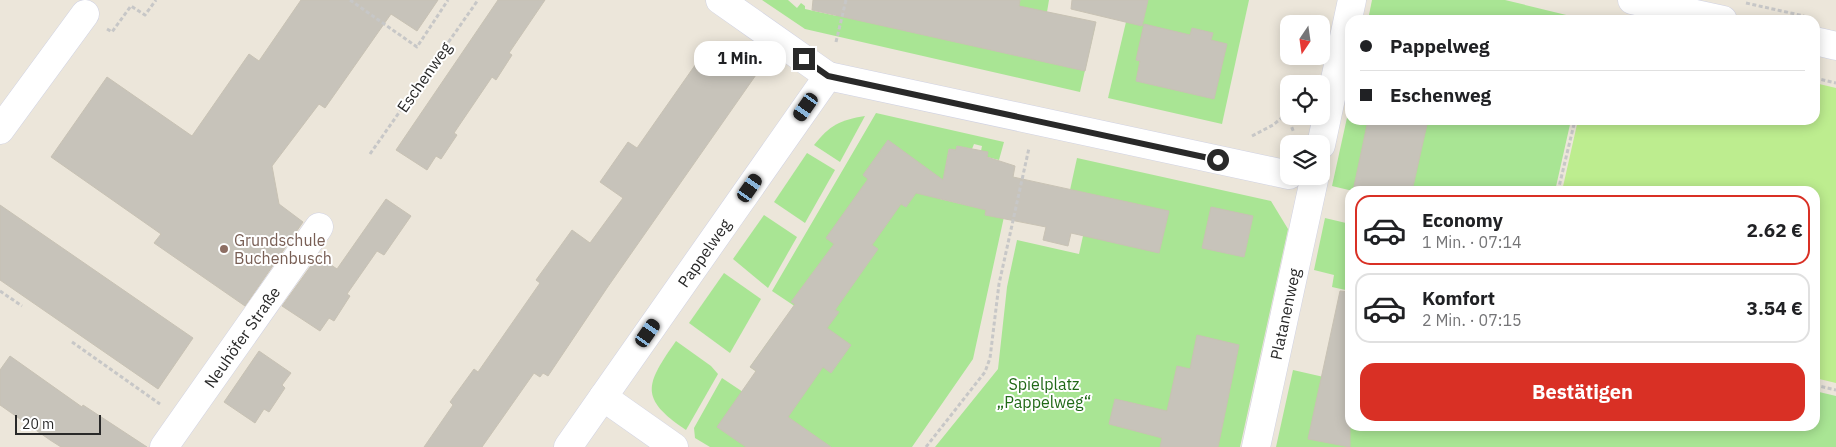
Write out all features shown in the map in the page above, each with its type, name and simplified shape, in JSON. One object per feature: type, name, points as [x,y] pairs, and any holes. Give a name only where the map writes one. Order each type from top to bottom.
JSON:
[{"type":"street","points":[[720,0],[828,76],[1280,172]]},
{"type":"street","points":[[1349,15],[1352,0]]},
{"type":"street","points":[[1632,0],[1692,6],[1712,15]]},
{"type":"street","points":[[0,130],[85,14]]},
{"type":"street","points":[[1323,135],[1345,33]]},
{"type":"street","points":[[1820,35],[1836,46]]},
{"type":"street","name":"Pappelweg","points":[[568,447],[828,76]]},
{"type":"street","name":"Platanenweg","points":[[1256,447],[1302,185]]},
{"type":"street","name":"Neuhöfer Straße","points":[[164,447],[319,227]]},
{"type":"street","points":[[603,397],[674,447]]},
{"type":"path","points":[[85,14],[112,32],[131,6],[145,15],[156,0]]},
{"type":"path","points":[[350,0],[417,47],[448,0]]},
{"type":"path","name":"Eschenweg","points":[[370,154],[478,0]]},
{"type":"path","points":[[836,42],[846,0]]},
{"type":"path","points":[[1744,2],[1777,15]]},
{"type":"path","points":[[1820,79],[1836,83]]},
{"type":"path","points":[[1559,186],[1574,125]]},
{"type":"path","points":[[926,447],[985,372],[990,358],[999,284],[1030,143]]},
{"type":"path","points":[[0,291],[22,306]]},
{"type":"path","points":[[72,342],[183,420]]},
{"type":"path","points":[[1820,386],[1836,390]]},
{"type":"green space","points":[[762,0],[788,0],[797,8],[801,3],[805,6],[805,9],[837,16],[841,0],[1049,0],[1047,12],[1079,19],[1095,27],[1080,92],[805,29]]},
{"type":"green space","points":[[1148,0],[1249,0],[1222,124],[1108,98],[1126,22]]},
{"type":"green space","points":[[1372,0],[1505,0],[1566,15],[1369,15]]},
{"type":"green space","points":[[1820,84],[1836,88],[1836,383],[1820,379],[1820,186],[1563,186],[1577,125],[1820,125]]},
{"type":"green space","points":[[876,113],[1004,142],[999,160],[987,157],[981,151],[982,146],[974,144],[972,149],[957,146],[956,150],[949,149],[940,199],[988,210],[1007,203],[973,359],[912,447],[710,447],[695,438],[694,428],[722,378],[743,392],[793,398],[750,367],[778,328],[811,352],[823,325],[772,291]]},
{"type":"green space","points":[[865,116],[840,162],[814,145],[836,124]]},
{"type":"green space","points":[[1345,125],[1570,125],[1556,186],[1345,186],[1345,189],[1332,186]]},
{"type":"green space","points":[[807,153],[835,170],[805,223],[774,202]]},
{"type":"green space","name":"Spielplatz „Pappelweg“","points":[[1077,158],[1271,201],[1288,229],[1240,447],[935,447],[998,369],[1007,287],[1017,240],[1079,254],[1092,195],[1070,190]]},
{"type":"green space","points":[[764,215],[797,237],[768,288],[733,259]]},
{"type":"green space","points":[[1325,218],[1345,223],[1345,290],[1332,287],[1334,275],[1314,270]]},
{"type":"green space","points":[[724,273],[761,299],[730,353],[689,323]]},
{"type":"green space","points":[[676,341],[711,366],[718,374],[686,430],[660,409],[654,399],[652,390],[653,380],[658,369]]},
{"type":"green space","points":[[1293,370],[1345,382],[1345,431],[1820,431],[1820,392],[1836,396],[1836,447],[1276,447]]},
{"type":"building","points":[[301,0],[438,0],[417,31],[391,14],[325,108],[319,104],[272,166],[279,204],[303,222],[245,306],[154,243],[161,234],[51,157],[107,77],[192,136],[249,54],[259,61]]},
{"type":"building","points":[[498,0],[545,0],[509,53],[512,55],[496,80],[492,77],[454,133],[457,135],[441,159],[436,156],[427,170],[396,150]]},
{"type":"building","points":[[813,0],[1020,0],[1019,6],[1096,22],[1085,71],[812,10]]},
{"type":"building","points":[[1072,0],[1148,0],[1142,26],[1071,9]]},
{"type":"building","points":[[1144,24],[1190,35],[1192,28],[1213,33],[1211,40],[1227,44],[1214,99],[1136,81],[1140,61],[1136,60]]},
{"type":"building","points":[[728,52],[758,72],[548,376],[543,373],[540,377],[534,373],[482,447],[424,447],[453,405],[450,402],[474,369],[478,372],[540,283],[536,280],[572,230],[590,243],[623,198],[600,182],[628,142],[637,148],[698,61],[714,72]]},
{"type":"building","points":[[1367,125],[1427,125],[1413,186],[1354,186]]},
{"type":"building","points":[[888,140],[943,180],[949,149],[956,150],[957,146],[988,152],[987,157],[1015,166],[1013,177],[1169,211],[1159,253],[1071,233],[1068,246],[1043,240],[1046,227],[985,215],[986,210],[916,193],[906,207],[901,204],[872,245],[878,249],[835,310],[839,312],[827,328],[851,345],[831,373],[823,367],[788,417],[831,447],[746,447],[717,427],[756,371],[750,367],[795,304],[791,302],[834,244],[826,238],[868,179],[863,175]]},
{"type":"building","points":[[386,199],[411,216],[384,255],[377,251],[347,294],[350,296],[334,321],[329,318],[320,331],[282,306],[318,256],[337,269]]},
{"type":"building","points":[[0,205],[193,338],[158,389],[0,280]]},
{"type":"building","points":[[1211,207],[1253,216],[1244,257],[1202,248]]},
{"type":"building","points":[[1340,291],[1345,292],[1345,431],[1350,431],[1350,447],[1308,439]]},
{"type":"building","points":[[1197,335],[1239,345],[1218,447],[1160,447],[1162,438],[1109,424],[1115,399],[1167,411],[1177,366],[1190,369]]},
{"type":"building","points":[[259,351],[291,373],[282,385],[285,388],[269,412],[264,409],[255,423],[224,402]]},
{"type":"building","points":[[10,356],[82,407],[83,405],[147,447],[61,447],[50,440],[0,405],[0,370]]},
{"type":"place","name":"Grundschule Buchenbusch","points":[[224,249]]},
{"type":"route","points":[[804,59],[828,76],[1218,160]]}]
